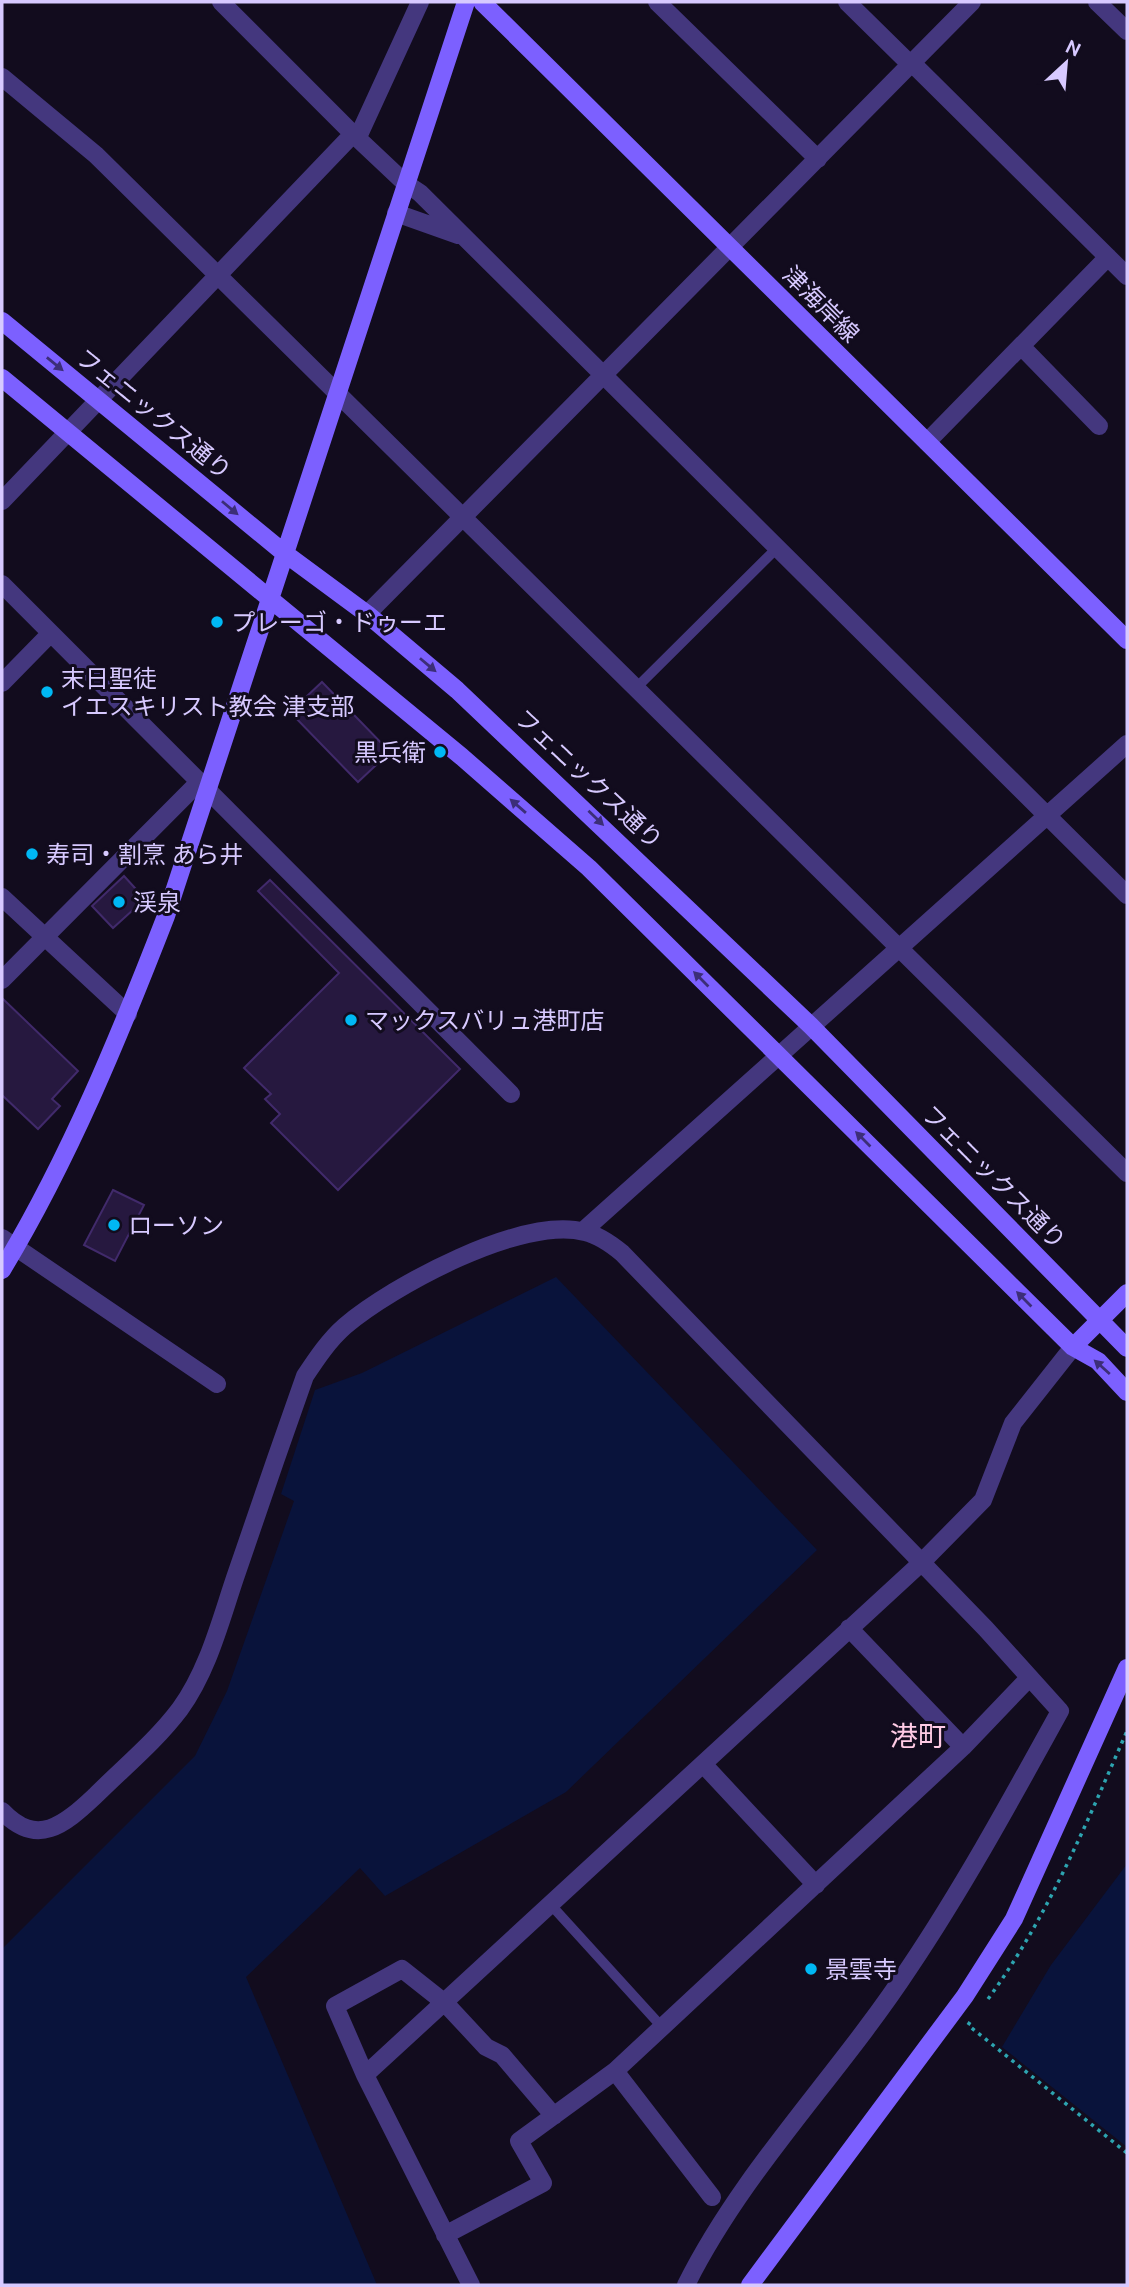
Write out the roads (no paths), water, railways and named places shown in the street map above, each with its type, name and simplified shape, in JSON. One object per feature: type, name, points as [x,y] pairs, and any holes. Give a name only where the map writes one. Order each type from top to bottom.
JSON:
[{"type":"street","points":[[221,2],[405,183],[420,193],[602,377],[1127,895]]},
{"type":"street","points":[[2,501],[217,273],[356,135],[420,2]]},
{"type":"street","points":[[2,1270],[9,1242],[74,1133],[128,1014],[166,916],[202,785],[268,599],[466,2]]},
{"type":"street","name":"津海岸線","points":[[482,2],[1127,639]]},
{"type":"street","points":[[657,2],[818,159]]},
{"type":"street","points":[[847,2],[1127,276]]},
{"type":"street","points":[[368,614],[729,247],[913,65],[972,2]]},
{"type":"street","points":[[1097,2],[1127,32]]},
{"type":"street","points":[[2,77],[96,155],[1127,1173]]},
{"type":"street","points":[[396,213],[464,237]]},
{"type":"street","points":[[927,442],[1108,257]]},
{"type":"street","name":"フェニックス通り","points":[[2,321],[283,552],[368,614],[457,690],[579,802],[811,1026],[1127,1348]]},
{"type":"street","points":[[1021,346],[1099,426]]},
{"type":"street","points":[[2,378],[462,757],[589,868],[1073,1347],[1098,1361],[1127,1392]]},
{"type":"street","points":[[2,584],[511,1094]]},
{"type":"street","points":[[2,683],[50,635]]},
{"type":"street","points":[[583,1231],[1127,744]]},
{"type":"street","points":[[2,980],[44,936],[202,785]]},
{"type":"street","points":[[2,897],[128,1014]]},
{"type":"street","points":[[2,1811],[29,1830],[40,1831],[56,1826],[77,1813],[165,1728],[182,1706],[209,1651],[305,1376],[322,1350],[344,1327],[382,1298],[506,1238],[536,1233],[583,1231],[622,1253],[1060,1711],[1010,1802],[909,1969],[737,2196],[686,2285]]},
{"type":"street","points":[[9,1242],[217,1384]]},
{"type":"street","points":[[365,2075],[920,1563],[982,1500],[1013,1423],[1073,1347],[1127,1293]]},
{"type":"street","points":[[849,1628],[963,1747]]},
{"type":"street","points":[[750,2285],[965,1997],[1014,1919],[1127,1668]]},
{"type":"street","points":[[445,2235],[543,2183],[519,2141],[615,2071],[963,1747],[1029,1678]]},
{"type":"street","points":[[703,1764],[816,1885]]},
{"type":"street","points":[[471,2285],[365,2075],[335,2006],[402,1969],[445,2003],[486,2047],[502,2055],[554,2116]]},
{"type":"street","points":[[615,2071],[712,2197]]},
{"type":"lane","points":[[636,688],[776,549]]},
{"type":"lane","points":[[551,1905],[662,2027]]},
{"type":"water","points":[[556,1277],[817,1550],[566,1792],[385,1896],[360,1868],[246,1977],[377,2285],[2,2285],[2,1949],[195,1756],[227,1691],[294,1501],[281,1494],[315,1390],[362,1373]]},
{"type":"water","points":[[1127,1864],[1127,2147],[1002,2047],[1051,1965]]},
{"type":"place","name":"プレーゴ・ドゥーエ","points":[[217,622]]},
{"type":"place","name":"末日聖徒 イエスキリスト教会 津支部","points":[[47,692]]},
{"type":"place","name":"黒兵衛","points":[[440,752]]},
{"type":"place","name":"寿司・割烹 あら井","points":[[32,854]]},
{"type":"place","name":"渓泉","points":[[119,902]]},
{"type":"place","name":"マックスバリュ港町店","points":[[351,1020]]},
{"type":"place","name":"ローソン","points":[[114,1225]]},
{"type":"place","name":"景雲寺","points":[[811,1969]]},
{"type":"district","name":"港町","points":[[918,1735]]}]
